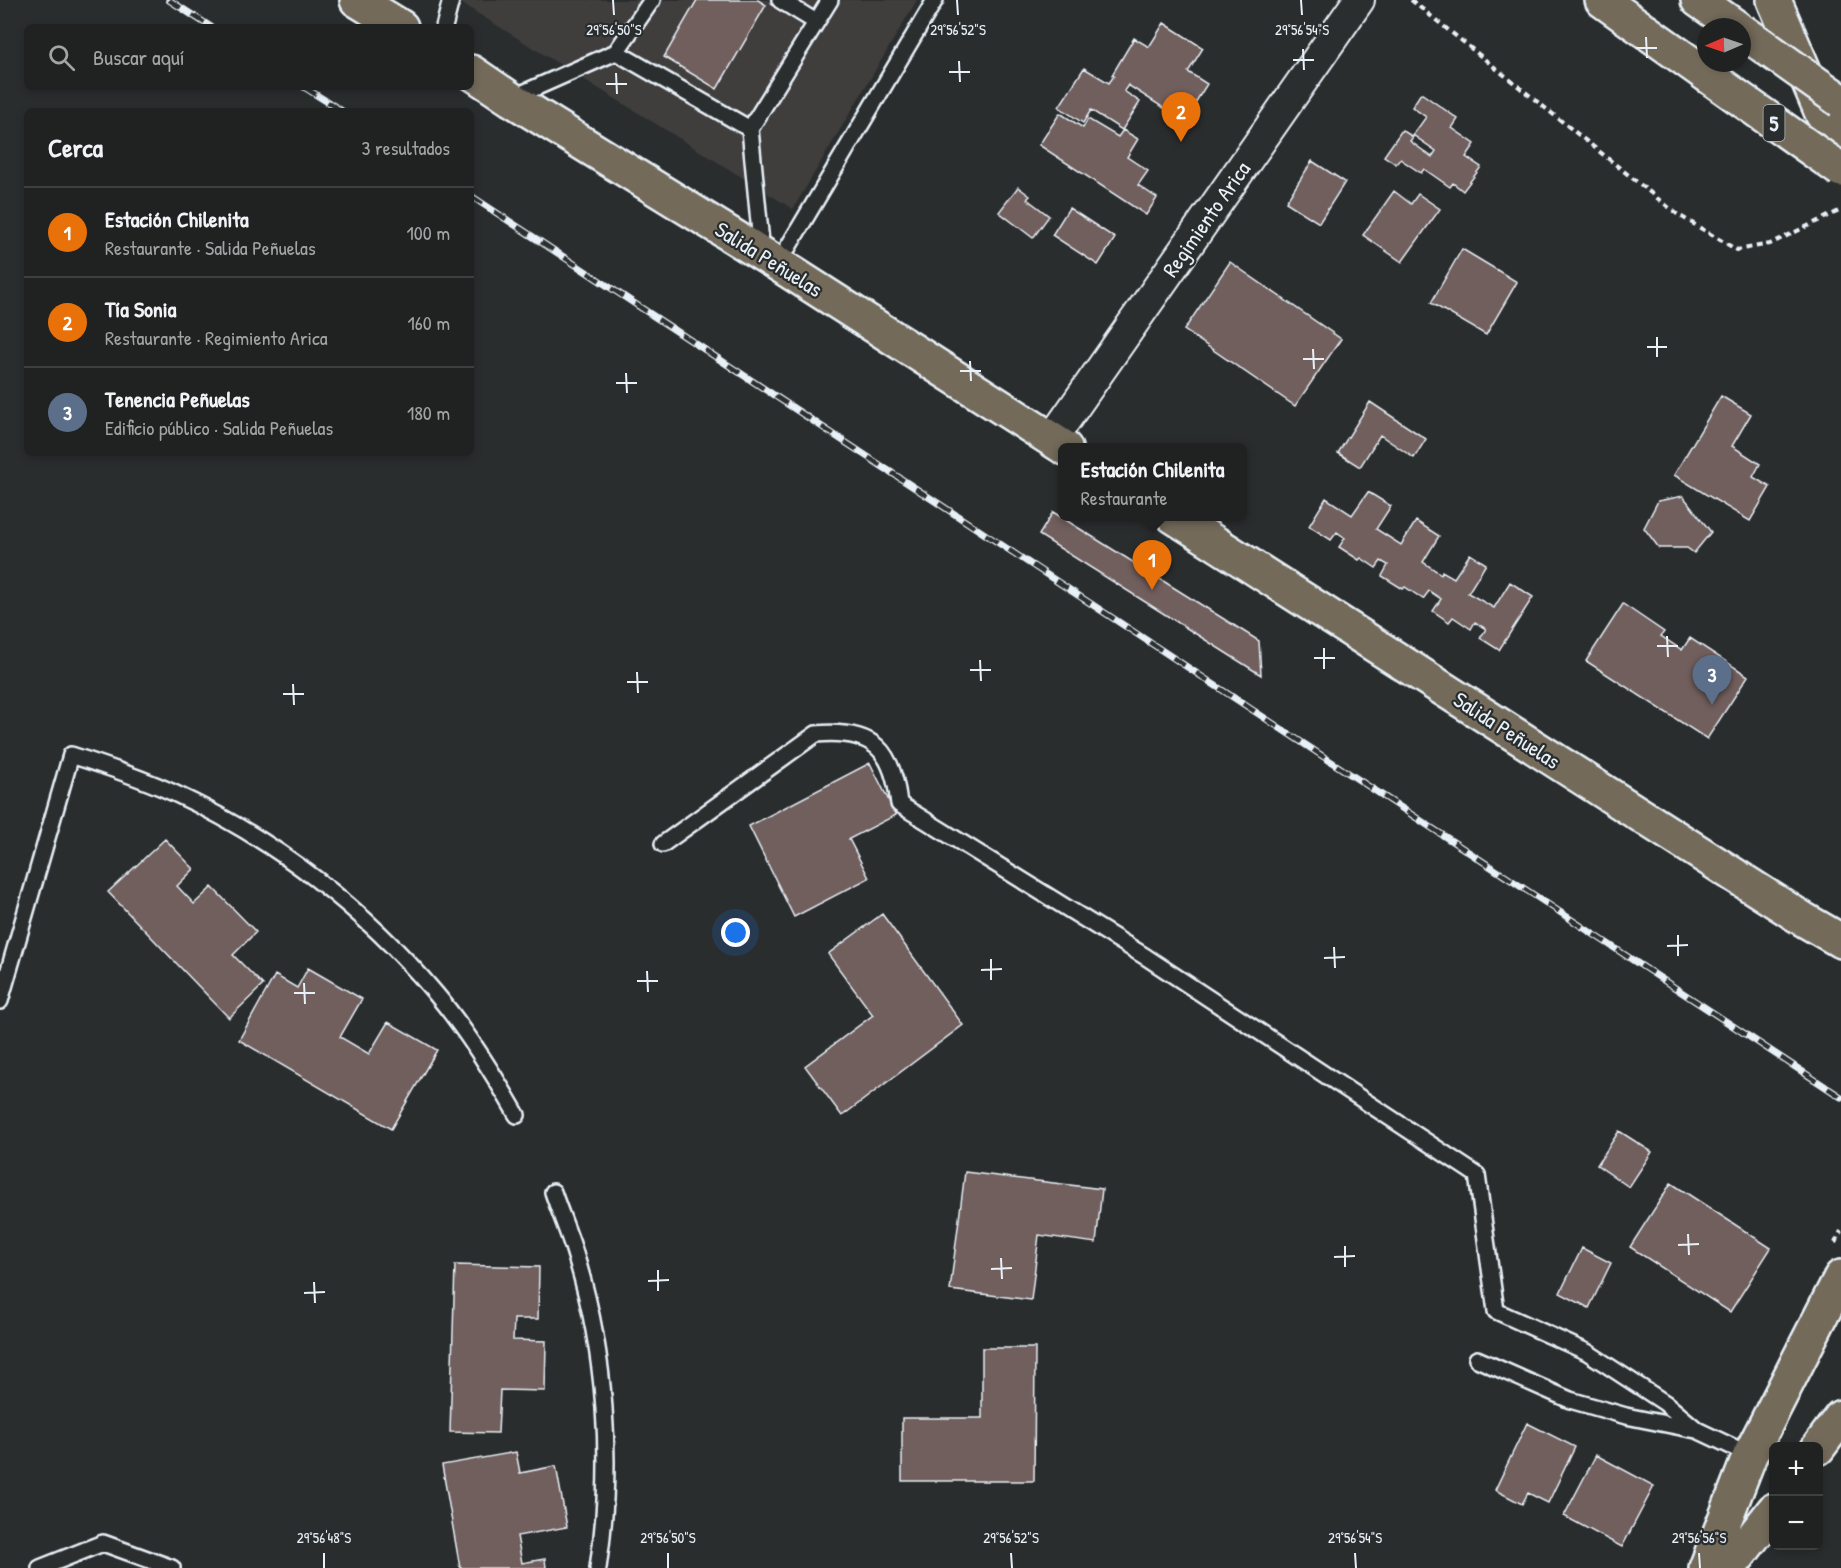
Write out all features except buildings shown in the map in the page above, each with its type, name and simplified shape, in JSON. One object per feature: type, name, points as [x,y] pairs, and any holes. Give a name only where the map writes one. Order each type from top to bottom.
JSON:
[{"type":"main road","points":[[357,0],[396,24]]},
{"type":"main road","name":"5","points":[[1602,0],[1841,170]]},
{"type":"main road","points":[[1698,0],[1723,18]]},
{"type":"main road","points":[[1774,0],[1841,158]]},
{"type":"main road","points":[[1751,37],[1841,101]]},
{"type":"main road","name":"Salida Peñuelas","points":[[474,74],[1059,443]]},
{"type":"main road","name":"Salida Peñuelas","points":[[1181,521],[1803,919],[1841,940]]},
{"type":"main road","points":[[1803,919],[1841,965]]},
{"type":"main road","points":[[1706,1568],[1750,1455],[1841,1277]]},
{"type":"main road","points":[[1822,1442],[1841,1417]]},
{"type":"main road","points":[[1729,1568],[1769,1515]]},
{"type":"street","name":"Regimiento Arica","points":[[1059,443],[1359,0]]},
{"type":"lane","points":[[445,24],[451,0]]},
{"type":"lane","points":[[512,99],[616,52],[652,0]]},
{"type":"lane","points":[[780,0],[816,22]]},
{"type":"lane","points":[[770,259],[750,129],[830,0]]},
{"type":"lane","points":[[770,259],[935,0]]},
{"type":"lane","points":[[616,52],[750,129]]},
{"type":"lane","points":[[663,844],[816,734],[837,732],[860,737],[876,745],[889,761],[896,780],[899,804],[1155,964],[1477,1175],[1496,1311],[1587,1352],[1665,1403],[1697,1430]]},
{"type":"lane","points":[[0,1001],[71,755],[123,772],[174,793],[223,818],[270,846],[323,884],[358,913],[436,994],[470,1039],[517,1115]]},
{"type":"lane","points":[[553,1192],[573,1249],[588,1308],[599,1368],[605,1428],[606,1489],[598,1568]]},
{"type":"lane","points":[[1477,1359],[1570,1400],[1626,1416],[1697,1430],[1750,1455]]},
{"type":"lane","points":[[40,1568],[103,1543],[172,1568]]},
{"type":"path","points":[[1410,0],[1677,214],[1737,250],[1770,243],[1841,210]]},
{"type":"shaded area","points":[[456,0],[917,0],[793,209]]},
{"type":"railway","points":[[169,0],[206,24]]},
{"type":"railway","points":[[309,90],[337,108]]},
{"type":"railway","points":[[474,198],[1841,1097]]},
{"type":"place","name":"Tía Sonia","points":[[1181,142]]},
{"type":"place","name":"Estación Chilenita","points":[[1152,590]]},
{"type":"place","name":"Tenencia Peñuelas","points":[[1712,705]]}]
